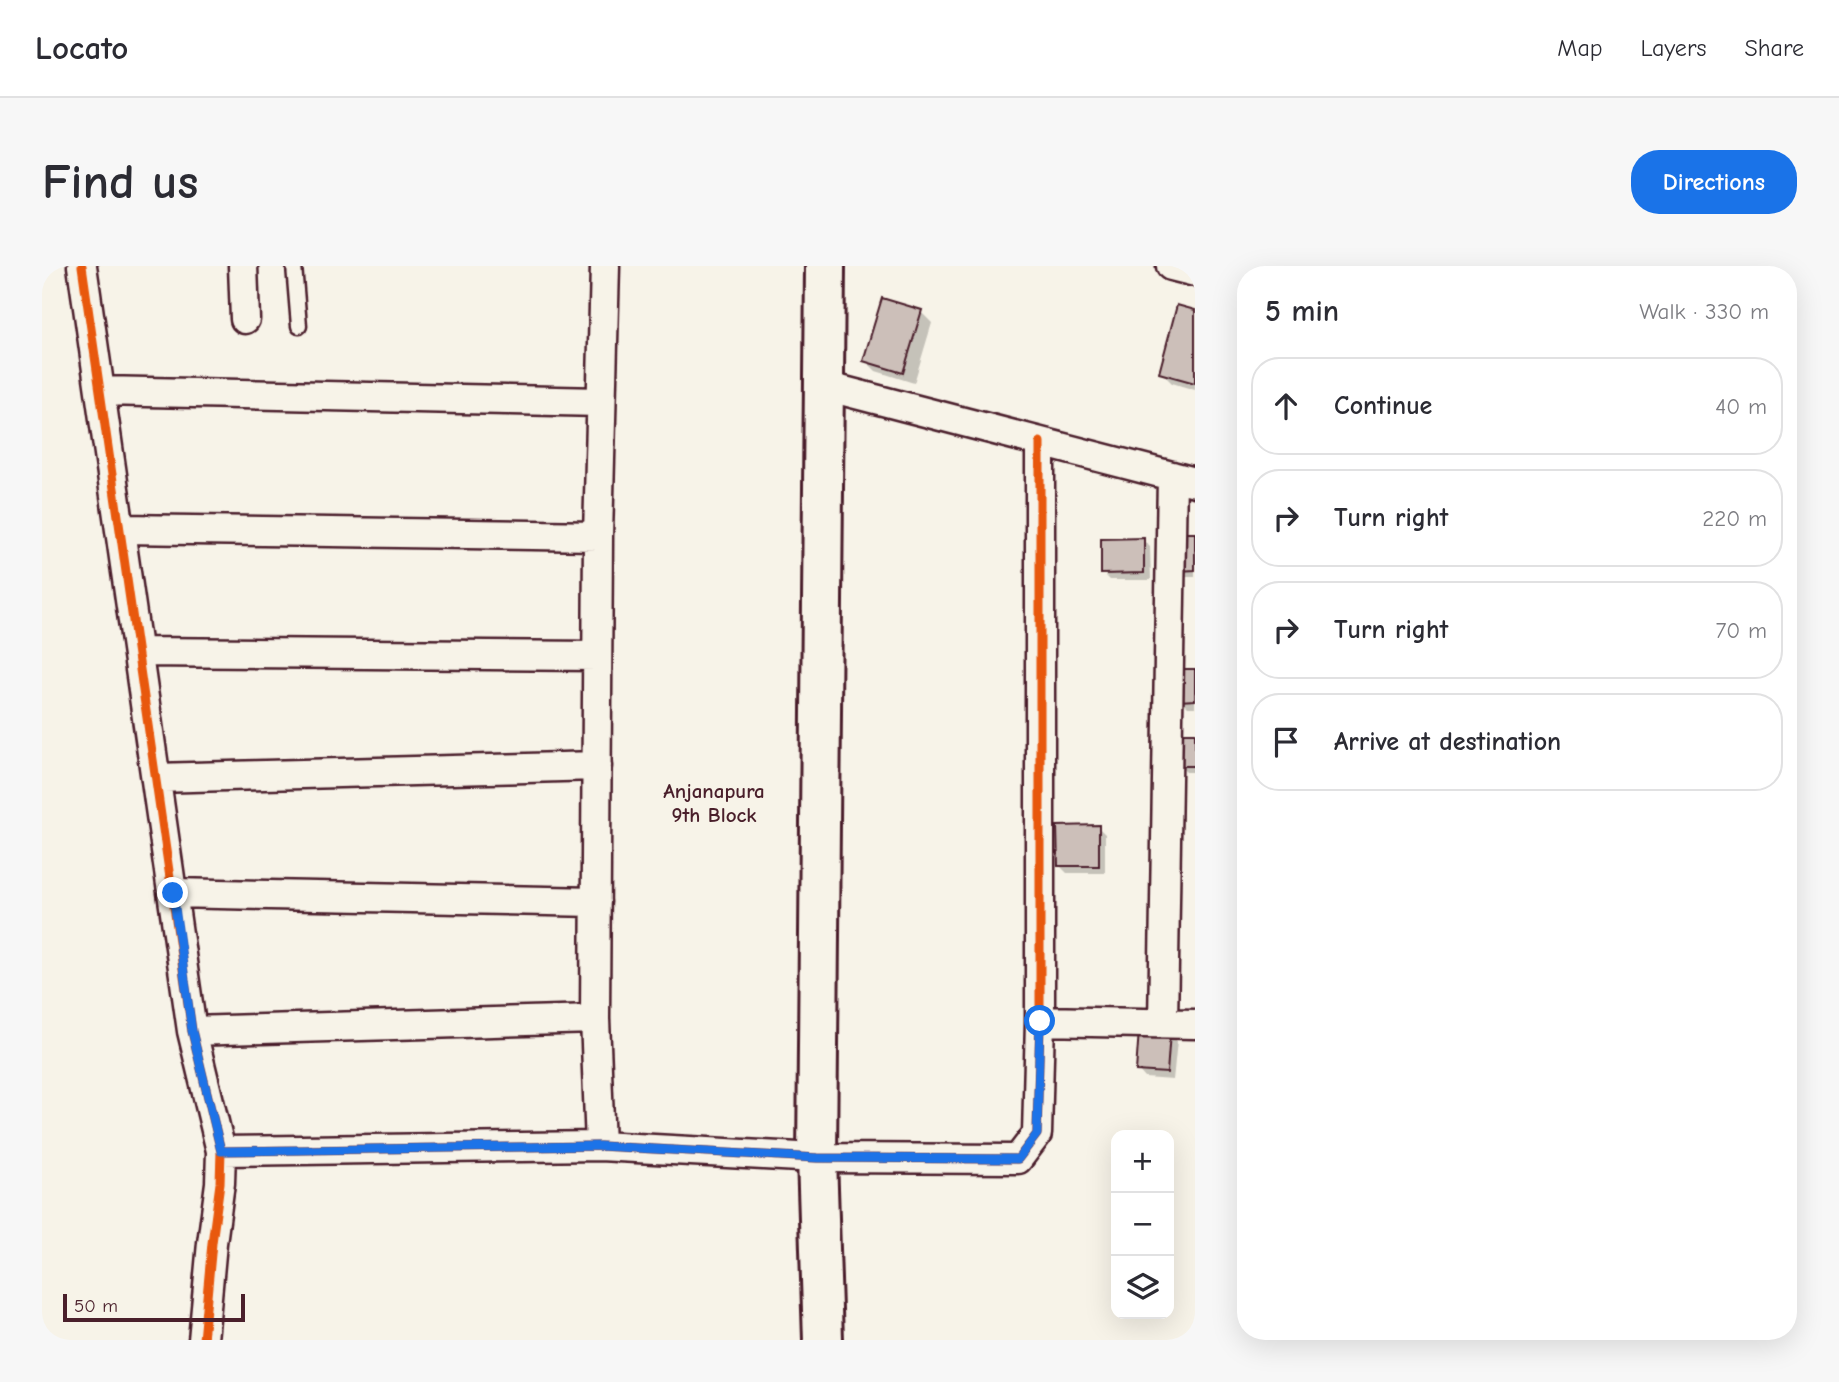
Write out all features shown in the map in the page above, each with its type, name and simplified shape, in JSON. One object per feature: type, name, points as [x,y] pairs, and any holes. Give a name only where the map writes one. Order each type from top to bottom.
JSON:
[{"type":"main road","points":[[823,1340],[817,1158],[825,266]]},
{"type":"street","points":[[82,266],[122,529],[192,1031],[221,1151],[203,1340]]},
{"type":"street","points":[[243,266],[245,319]]},
{"type":"street","points":[[600,1146],[595,1019],[597,656],[605,266]]},
{"type":"street","points":[[1171,266],[1195,272]]},
{"type":"street","points":[[825,386],[1184,479],[1163,1023]]},
{"type":"street","points":[[100,391],[601,402]]},
{"type":"street","points":[[221,1151],[600,1146],[817,1158],[1018,1159],[1037,1134],[1040,1021],[1040,442]]},
{"type":"street","points":[[122,529],[598,536]]},
{"type":"street","points":[[139,652],[597,656]]},
{"type":"street","points":[[156,778],[597,766]]},
{"type":"street","points":[[173,893],[596,902]]},
{"type":"street","points":[[192,1031],[595,1019]]},
{"type":"street","points":[[1040,1021],[1195,1024]]},
{"type":"lane","points":[[294,266],[299,326]]},
{"type":"building","points":[[882,298],[922,310],[903,373],[863,361]]},
{"type":"building","points":[[1177,305],[1195,310],[1195,383],[1159,373]]},
{"type":"building","points":[[1177,533],[1195,533],[1195,570],[1178,571]]},
{"type":"building","points":[[1144,538],[1144,573],[1101,574],[1101,539]]},
{"type":"building","points":[[1179,669],[1195,669],[1195,700],[1179,701]]},
{"type":"building","points":[[1176,733],[1195,733],[1195,766],[1177,766]]},
{"type":"building","points":[[1099,825],[1099,866],[1058,866],[1057,826]]},
{"type":"building","points":[[1139,1030],[1170,1032],[1167,1073],[1136,1071]]},
{"type":"cycle path","points":[[82,266],[192,1031],[221,1151],[203,1340]]},
{"type":"cycle path","points":[[221,1151],[600,1146],[817,1158],[1018,1159],[1037,1134],[1040,1021],[1040,442]]},
{"type":"district","name":"Anjanapura 9th Block","points":[[714,803]]},
{"type":"route","points":[[173,893],[192,1031],[221,1151],[600,1146],[817,1158],[1018,1159],[1037,1134],[1040,1021]]}]
